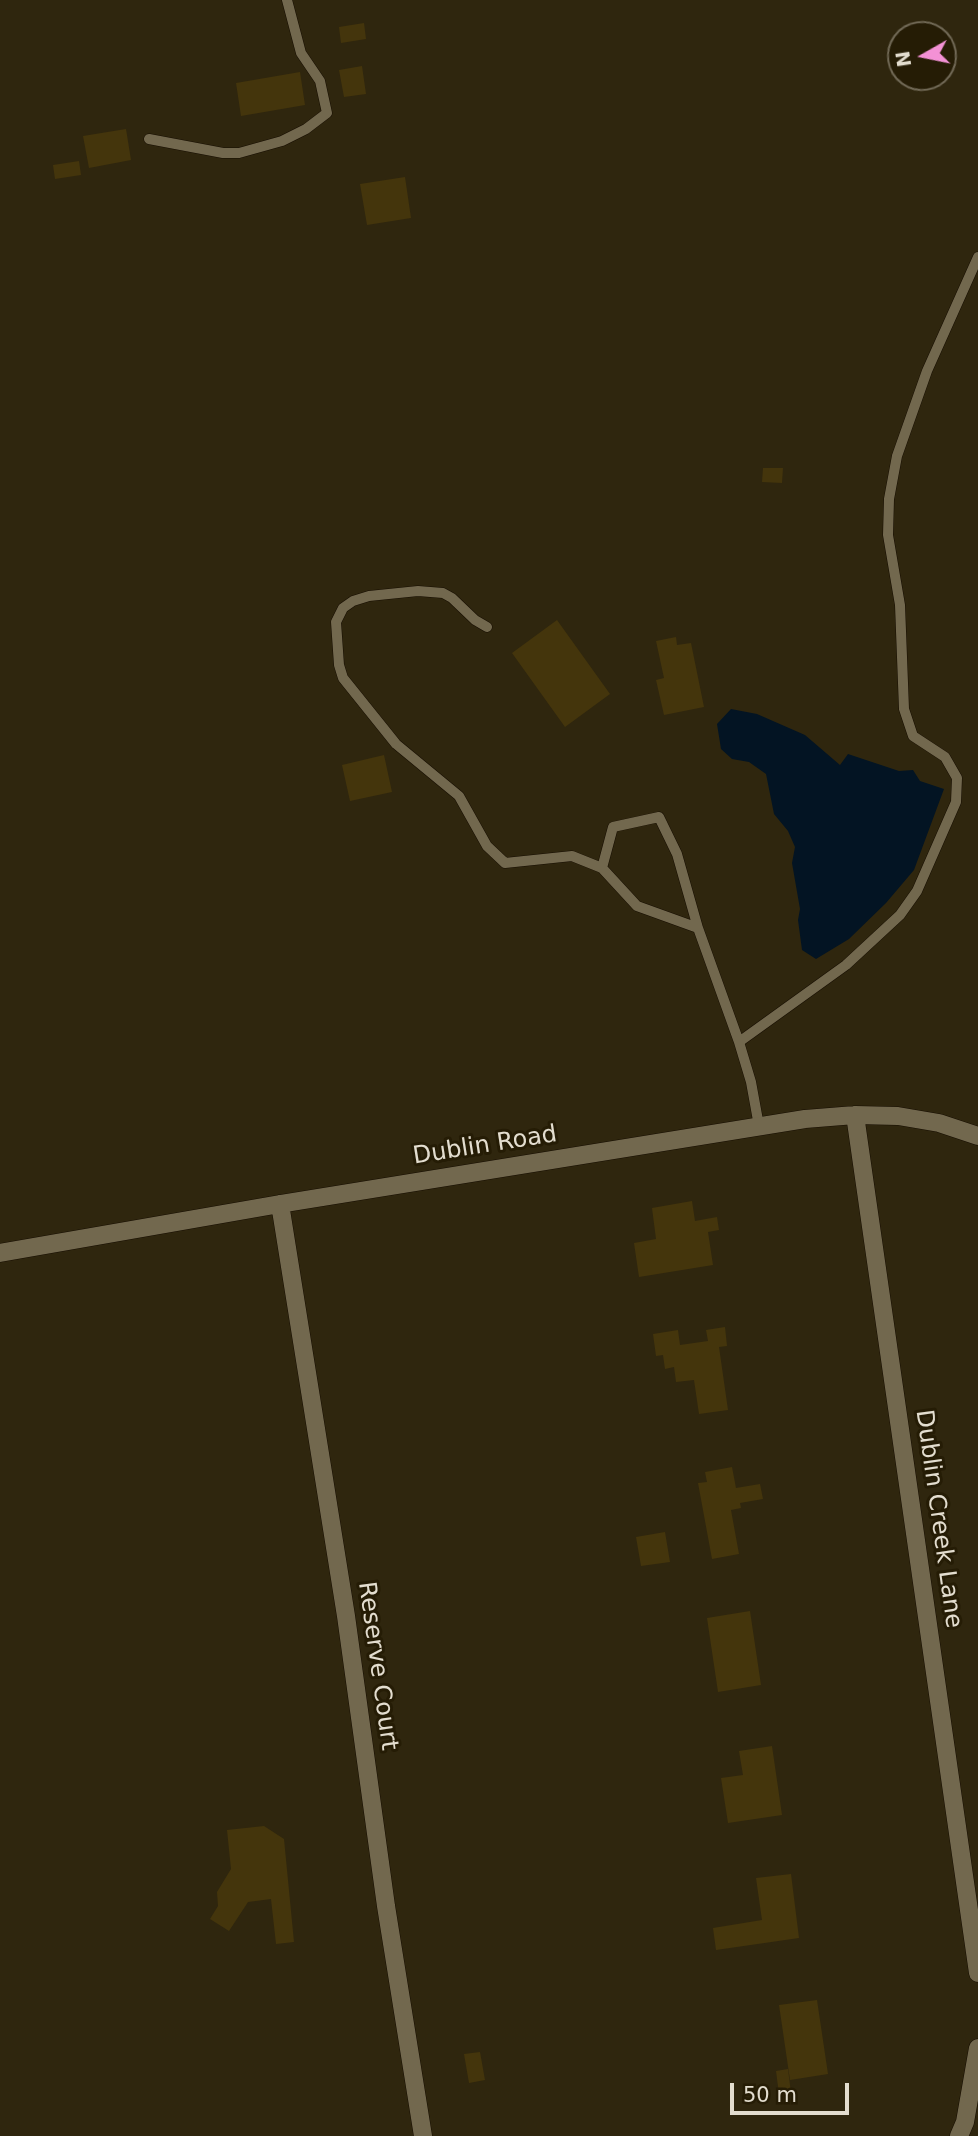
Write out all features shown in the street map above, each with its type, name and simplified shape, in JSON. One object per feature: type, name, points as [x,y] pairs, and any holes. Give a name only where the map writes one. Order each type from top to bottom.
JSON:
[{"type":"street","name":"Dublin Road","points":[[0,1253],[759,1126],[876,1114],[919,1118],[978,1136]]},
{"type":"street","name":"Dublin Creek Lane","points":[[855,1115],[978,1973]]},
{"type":"street","name":"Reserve Court","points":[[281,1204],[342,1591],[386,1906],[422,2136]]},
{"type":"street","points":[[967,2128],[978,2048]]},
{"type":"lane","points":[[149,139],[223,153],[239,153],[282,141],[306,129],[327,113],[320,81],[301,54],[287,0]]},
{"type":"lane","points":[[739,1042],[846,965],[900,915],[917,891],[956,802],[957,778],[945,757],[913,736],[904,709],[900,605],[888,535],[889,499],[897,456],[927,371],[978,257]]},
{"type":"lane","points":[[487,626],[475,620],[443,593],[369,596],[353,601],[343,608],[336,622],[339,665],[343,678],[396,744],[459,796],[487,846],[505,863],[572,856],[602,868],[637,906],[698,928]]},
{"type":"lane","points":[[602,868],[613,827],[659,817],[677,854],[698,928],[739,1042],[751,1082],[759,1126]]},
{"type":"water","points":[[731,709],[757,714],[805,735],[840,765],[848,754],[899,771],[913,770],[920,781],[944,789],[914,870],[886,903],[849,939],[816,959],[802,950],[798,920],[800,909],[792,863],[795,847],[788,831],[774,814],[766,774],[749,762],[732,759],[721,749],[717,724]]},
{"type":"building","points":[[364,23],[366,39],[341,43],[339,27]]},
{"type":"building","points":[[362,66],[366,94],[344,97],[339,70]]},
{"type":"building","points":[[300,72],[305,105],[241,116],[236,83]]},
{"type":"building","points":[[126,129],[131,160],[89,168],[83,136]]},
{"type":"building","points":[[79,161],[81,175],[55,179],[53,165]]},
{"type":"building","points":[[405,177],[411,218],[367,225],[360,184]]},
{"type":"building","points":[[763,468],[783,468],[782,483],[762,482]]},
{"type":"building","points":[[557,620],[610,694],[565,727],[512,653]]},
{"type":"building","points":[[676,637],[677,645],[691,643],[704,707],[664,715],[656,680],[664,678],[656,641]]},
{"type":"building","points":[[384,755],[392,792],[350,801],[342,765]]},
{"type":"building","points":[[692,1201],[695,1221],[717,1217],[719,1230],[708,1232],[713,1265],[639,1277],[634,1243],[656,1239],[652,1208]]},
{"type":"building","points":[[725,1327],[727,1346],[719,1347],[728,1410],[699,1414],[694,1380],[676,1382],[674,1367],[665,1369],[663,1355],[656,1356],[653,1334],[678,1330],[680,1345],[708,1341],[706,1330]]},
{"type":"building","points":[[732,1467],[736,1488],[760,1484],[763,1499],[740,1503],[741,1508],[731,1510],[739,1554],[712,1559],[698,1483],[707,1482],[705,1472]]},
{"type":"building","points":[[665,1532],[670,1562],[641,1566],[636,1537]]},
{"type":"building","points":[[750,1611],[761,1685],[718,1692],[707,1618]]},
{"type":"building","points":[[772,1746],[782,1815],[728,1823],[721,1778],[743,1775],[739,1751]]},
{"type":"building","points":[[264,1826],[284,1839],[294,1942],[276,1944],[271,1899],[248,1902],[229,1931],[210,1919],[218,1906],[217,1892],[231,1869],[227,1830]]},
{"type":"building","points":[[791,1874],[799,1938],[716,1950],[713,1928],[762,1920],[756,1878]]},
{"type":"building","points":[[817,2000],[828,2074],[790,2080],[779,2005]]},
{"type":"building","points":[[480,2052],[485,2080],[469,2083],[464,2054]]},
{"type":"building","points":[[788,2069],[791,2093],[779,2094],[776,2071]]}]
